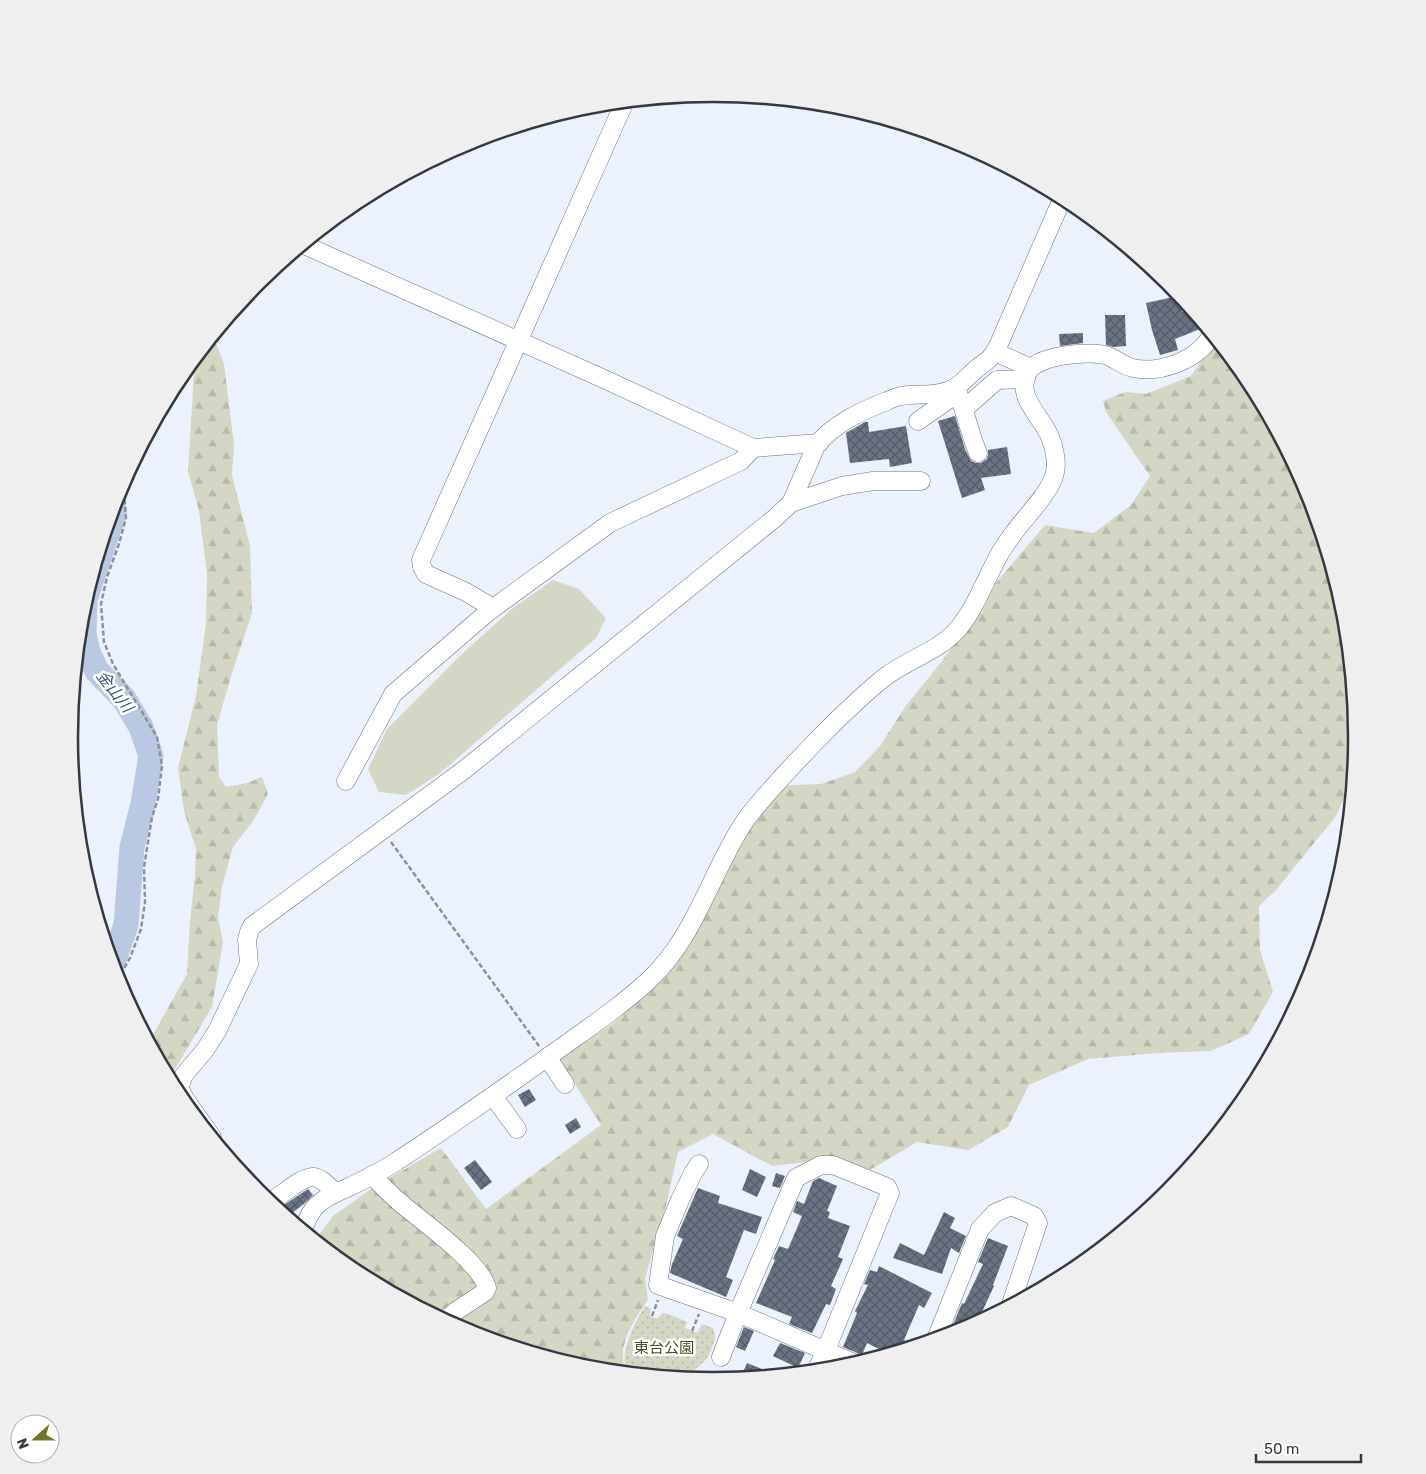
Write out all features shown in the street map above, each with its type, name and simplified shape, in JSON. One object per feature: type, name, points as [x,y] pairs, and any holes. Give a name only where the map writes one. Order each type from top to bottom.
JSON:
[{"type":"street","points":[[493,608],[466,592],[426,574],[421,560],[622,108]]},
{"type":"street","points":[[918,420],[948,400],[956,388],[992,357],[1060,205]]},
{"type":"street","points":[[309,247],[753,448],[819,443]]},
{"type":"street","points":[[306,1224],[317,1205],[336,1193],[386,1168],[431,1139],[635,993],[658,972],[682,940],[744,822],[757,806],[804,753],[869,690],[902,665],[942,643],[954,633],[965,620],[981,593],[998,557],[1018,527],[1048,489],[1055,475],[1055,459],[1048,432],[1026,398],[1025,384],[1029,373],[1037,363],[1050,358],[1087,354],[1108,356],[1130,368],[1154,369],[1175,365],[1195,353],[1209,340]]},
{"type":"street","points":[[995,352],[1029,373]]},
{"type":"street","points":[[964,409],[997,380],[1029,373]]},
{"type":"street","points":[[956,388],[962,400],[971,437],[978,453]]},
{"type":"street","points":[[181,1083],[184,1075],[205,1050],[218,1030],[249,964],[247,940],[252,926],[383,831],[479,758],[775,518],[791,503],[816,446],[834,430],[863,410],[901,396],[924,395],[956,388]]},
{"type":"street","points":[[346,781],[393,694],[493,608],[610,523],[741,461],[753,448]]},
{"type":"street","points":[[791,503],[842,486],[873,481],[921,481]]},
{"type":"street","points":[[547,1057],[565,1084]]},
{"type":"street","points":[[493,1096],[517,1129]]},
{"type":"street","points":[[699,1164],[680,1200],[665,1236],[658,1285],[738,1313],[844,1358]]},
{"type":"street","points":[[721,1356],[796,1178],[821,1166],[833,1165],[887,1187],[890,1193],[820,1363]]},
{"type":"street","points":[[372,1175],[392,1196],[453,1246],[483,1277],[487,1288],[485,1292],[451,1316]]},
{"type":"street","points":[[276,1197],[291,1187],[314,1177],[326,1183],[336,1193]]},
{"type":"street","points":[[939,1330],[980,1229],[995,1213],[1011,1206],[1034,1216],[1038,1223],[1014,1296]]},
{"type":"path","points":[[123,971],[130,958],[141,929],[145,902],[144,867],[152,817],[158,799],[162,766],[157,737],[113,664],[104,642],[101,604],[107,577],[126,518],[125,498]]},
{"type":"path","points":[[383,831],[547,1057]]},
{"type":"green space","points":[[215,342],[224,364],[234,445],[232,475],[250,546],[252,613],[217,725],[219,777],[226,787],[247,783],[262,777],[268,794],[253,821],[233,847],[222,886],[218,918],[223,942],[212,1007],[173,1072],[153,1036],[187,974],[195,875],[196,849],[184,811],[178,768],[196,696],[206,624],[207,574],[199,511],[188,471],[194,371]]},
{"type":"green space","points":[[1214,346],[1241,384],[1283,456],[1300,494],[1315,533],[1327,573],[1343,654],[1347,695],[1348,737],[1345,795],[1336,816],[1276,890],[1259,906],[1260,950],[1273,992],[1249,1034],[1211,1051],[1088,1059],[1029,1085],[1008,1127],[968,1150],[917,1142],[870,1170],[833,1159],[772,1166],[713,1134],[678,1152],[665,1210],[645,1279],[648,1300],[627,1335],[623,1355],[625,1366],[549,1351],[509,1339],[470,1324],[432,1307],[395,1287],[360,1265],[319,1235],[333,1216],[374,1187],[441,1148],[486,1209],[601,1125],[558,1058],[611,1025],[648,993],[682,948],[730,868],[743,835],[770,786],[821,784],[855,772],[880,746],[905,707],[942,661],[996,583],[1045,525],[1094,533],[1131,505],[1150,476],[1106,412],[1103,401],[1125,392],[1146,394],[1191,376],[1206,354]]},
{"type":"green space","points":[[553,580],[579,589],[606,618],[596,638],[439,774],[406,795],[379,792],[368,769],[387,729],[463,653],[513,608]]},
{"type":"green space","name":"東台公園","points":[[645,1306],[651,1309],[650,1316],[657,1319],[662,1313],[669,1314],[687,1322],[685,1328],[697,1333],[702,1324],[713,1328],[715,1337],[709,1355],[701,1365],[692,1371],[630,1367],[626,1366],[625,1357],[634,1325]]},
{"type":"building","points":[[1171,297],[1181,308],[1182,312],[1184,311],[1200,329],[1175,339],[1178,350],[1160,355],[1146,303]]},
{"type":"building","points":[[1105,315],[1125,315],[1126,346],[1113,347],[1106,345]]},
{"type":"building","points":[[1083,333],[1083,343],[1060,346],[1059,334]]},
{"type":"building","points":[[955,416],[965,449],[971,461],[981,463],[987,459],[988,450],[1007,447],[1011,474],[981,478],[985,490],[962,498],[938,421]]},
{"type":"building","points":[[868,422],[869,432],[906,426],[912,463],[890,467],[889,459],[850,463],[846,433]]},
{"type":"building","points":[[529,1089],[536,1100],[525,1107],[518,1095]]},
{"type":"building","points":[[576,1118],[581,1127],[570,1134],[565,1125]]},
{"type":"building","points":[[475,1160],[492,1182],[481,1190],[464,1168]]},
{"type":"building","points":[[750,1169],[766,1177],[757,1197],[742,1190]]},
{"type":"building","points":[[776,1173],[785,1176],[780,1188],[772,1186]]},
{"type":"building","points":[[819,1178],[837,1186],[827,1211],[830,1212],[828,1218],[850,1226],[838,1257],[843,1259],[831,1286],[836,1289],[830,1305],[826,1304],[812,1333],[789,1324],[792,1317],[756,1303],[775,1260],[773,1259],[779,1246],[788,1249],[802,1216],[793,1212],[797,1201],[804,1204],[813,1181]]},
{"type":"building","points":[[698,1188],[720,1196],[718,1203],[762,1217],[756,1234],[744,1230],[726,1277],[733,1280],[726,1297],[670,1273],[683,1239],[677,1236]]},
{"type":"building","points":[[308,1189],[313,1195],[292,1213],[284,1205]]},
{"type":"building","points":[[944,1212],[955,1218],[950,1228],[966,1236],[959,1253],[951,1248],[942,1274],[893,1258],[900,1243],[924,1255]]},
{"type":"building","points":[[988,1238],[1008,1246],[994,1286],[982,1312],[953,1325],[962,1303],[964,1304],[983,1264],[978,1262]]},
{"type":"building","points":[[879,1266],[932,1293],[924,1308],[919,1305],[904,1340],[908,1342],[881,1350],[867,1343],[861,1355],[843,1347],[857,1313],[855,1311],[868,1285],[864,1284],[870,1270],[877,1272]]},
{"type":"building","points":[[744,1327],[754,1331],[745,1351],[736,1347]]},
{"type":"building","points":[[780,1343],[805,1353],[799,1367],[796,1367],[773,1356]]},
{"type":"building","points":[[747,1363],[762,1369],[761,1370],[743,1371]]},
{"type":"waterway","name":"金山川","points":[[85,640],[88,652],[97,671],[124,699],[141,727],[151,756],[143,804],[132,847],[126,925],[116,954]]}]
